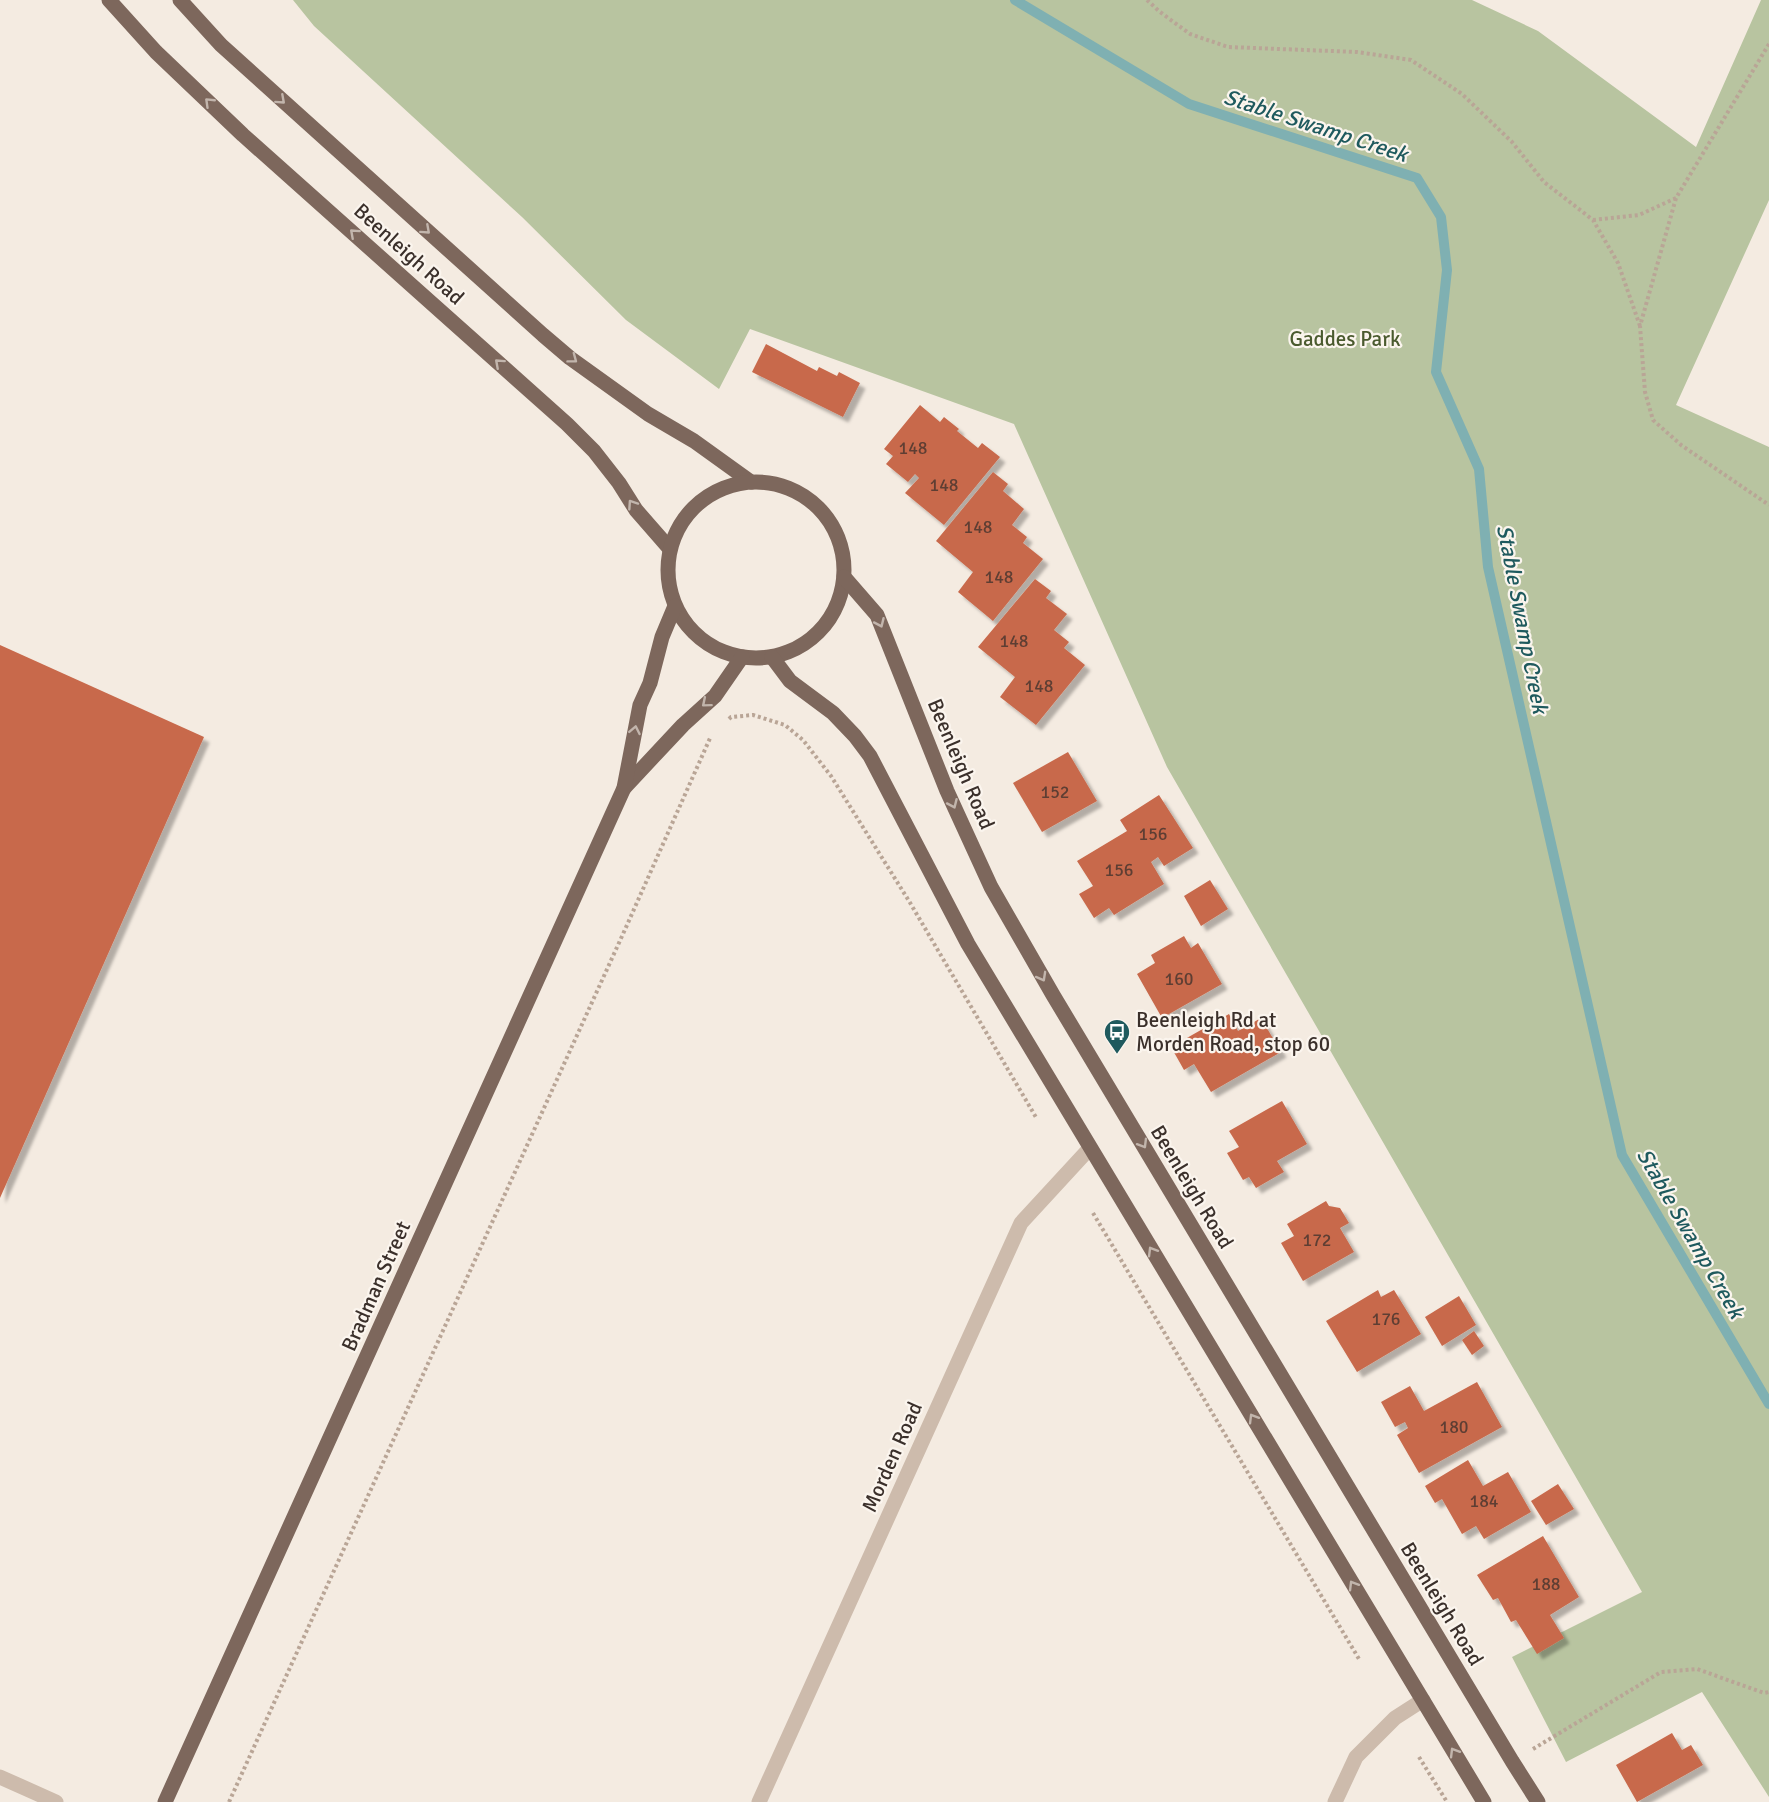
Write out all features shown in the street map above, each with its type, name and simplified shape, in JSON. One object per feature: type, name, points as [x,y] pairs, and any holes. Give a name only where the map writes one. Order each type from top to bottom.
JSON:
[{"type":"main road","name":"Beenleigh Road","points":[[109,0],[156,52],[243,135],[567,424],[594,451],[619,483],[636,510],[670,549]]},
{"type":"main road","name":"Beenleigh Road","points":[[180,0],[221,45],[570,358],[648,414],[694,441],[751,482]]},
{"type":"main road","points":[[751,482],[781,485],[808,499],[829,520],[842,547],[844,577],[837,605],[822,629],[799,648],[772,657],[742,657],[714,648],[691,630],[675,606],[667,578],[670,549],[680,524],[699,502],[723,488],[751,482]]},
{"type":"main road","name":"Beenleigh Road","points":[[844,577],[877,615],[947,791],[991,887],[1053,995],[1538,1802]]},
{"type":"main road","name":"Bradman Street","points":[[165,1802],[624,788],[640,705],[650,683],[662,638],[675,606]]},
{"type":"main road","name":"Bradman Street","points":[[624,788],[683,725],[715,696],[742,657]]},
{"type":"main road","points":[[772,657],[790,681],[833,713],[870,756],[968,944],[1484,1802]]},
{"type":"street","name":"Morden Road","points":[[759,1802],[1021,1223],[1090,1148]]},
{"type":"street","points":[[1335,1802],[1356,1757],[1395,1718],[1423,1700]]},
{"type":"street","points":[[0,1777],[56,1802]]},
{"type":"path","points":[[1147,0],[1190,34],[1228,47],[1357,52],[1412,60],[1462,94],[1512,142],[1544,182],[1593,220],[1618,263],[1640,326],[1645,392],[1653,420],[1681,445],[1769,505]]},
{"type":"path","points":[[1640,326],[1676,198],[1769,44]]},
{"type":"path","points":[[1593,220],[1639,215],[1676,198]]},
{"type":"path","points":[[725,723],[731,717],[753,716],[785,725],[803,740],[831,776],[909,901],[1037,1119]]},
{"type":"path","points":[[230,1802],[711,735],[718,729]]},
{"type":"path","points":[[1093,1213],[1359,1659]]},
{"type":"path","points":[[1512,1761],[1661,1672],[1697,1669],[1764,1693],[1769,1692]]},
{"type":"path","points":[[1419,1757],[1447,1802]]},
{"type":"green space","name":"Gaddes Park","points":[[293,0],[1472,0],[1538,31],[1696,147],[1761,0],[1769,0],[1769,200],[1676,405],[1769,447],[1769,1797],[1702,1692],[1566,1762],[1512,1657],[1642,1592],[1167,767],[1014,424],[750,329],[719,389],[626,320],[522,217],[314,26]]},
{"type":"building","points":[[766,344],[817,371],[819,367],[837,376],[839,372],[860,383],[843,417],[752,372]]},
{"type":"building","points":[[920,405],[940,422],[944,417],[978,448],[982,443],[1000,457],[944,525],[905,493],[919,478],[915,474],[908,482],[886,464],[893,456],[884,449]]},
{"type":"building","points":[[993,472],[1008,484],[1003,491],[1024,509],[1012,525],[1027,537],[1023,543],[1043,559],[993,621],[958,592],[973,572],[936,541]]},
{"type":"building","points":[[1035,579],[1051,591],[1046,598],[1067,614],[1054,630],[1069,642],[1064,648],[1085,665],[1036,725],[1000,697],[1015,677],[978,647]]},
{"type":"building","points":[[0,645],[204,737],[0,1198]]},
{"type":"building","points":[[1068,752],[1097,801],[1042,832],[1013,783]]},
{"type":"building","points":[[1159,795],[1193,848],[1164,866],[1158,857],[1151,862],[1164,884],[1114,915],[1109,908],[1094,918],[1079,894],[1093,886],[1077,861],[1127,831],[1120,820]]},
{"type":"building","points":[[1210,880],[1228,909],[1201,926],[1184,896]]},
{"type":"building","points":[[1184,936],[1191,948],[1198,943],[1222,984],[1162,1018],[1137,974],[1155,963],[1151,955]]},
{"type":"building","points":[[1229,1014],[1238,1031],[1261,1018],[1281,1052],[1211,1092],[1194,1064],[1184,1070],[1171,1047]]},
{"type":"building","points":[[1282,1101],[1307,1144],[1277,1161],[1284,1172],[1256,1188],[1249,1177],[1243,1180],[1227,1153],[1239,1147],[1229,1131]]},
{"type":"building","points":[[1326,1201],[1329,1206],[1340,1208],[1349,1223],[1340,1228],[1354,1252],[1303,1281],[1281,1243],[1294,1236],[1287,1224]]},
{"type":"building","points":[[1378,1290],[1381,1297],[1394,1290],[1421,1334],[1357,1372],[1326,1321]]},
{"type":"building","points":[[1459,1296],[1476,1325],[1442,1346],[1425,1317]]},
{"type":"building","points":[[1474,1331],[1484,1346],[1472,1355],[1462,1340]]},
{"type":"building","points":[[1477,1382],[1502,1427],[1419,1473],[1397,1435],[1408,1428],[1405,1422],[1395,1427],[1381,1402],[1410,1386],[1424,1411]]},
{"type":"building","points":[[1468,1460],[1483,1486],[1508,1472],[1531,1512],[1484,1539],[1476,1526],[1462,1534],[1442,1499],[1435,1503],[1425,1486]]},
{"type":"building","points":[[1558,1484],[1574,1509],[1546,1525],[1531,1501]]},
{"type":"building","points":[[1543,1536],[1579,1597],[1550,1615],[1564,1638],[1537,1654],[1516,1620],[1511,1622],[1498,1598],[1493,1600],[1477,1575]]},
{"type":"building","points":[[1672,1733],[1682,1750],[1691,1745],[1703,1765],[1637,1802],[1616,1765]]},
{"type":"waterway","name":"Stable Swamp Creek","points":[[1015,0],[1189,104],[1417,178],[1441,217],[1447,270],[1436,372],[1479,469],[1488,567],[1622,1155],[1769,1404]]},
{"type":"place","name":"Beenleigh Rd at Morden Road, stop 60","points":[[1117,1055]]}]
